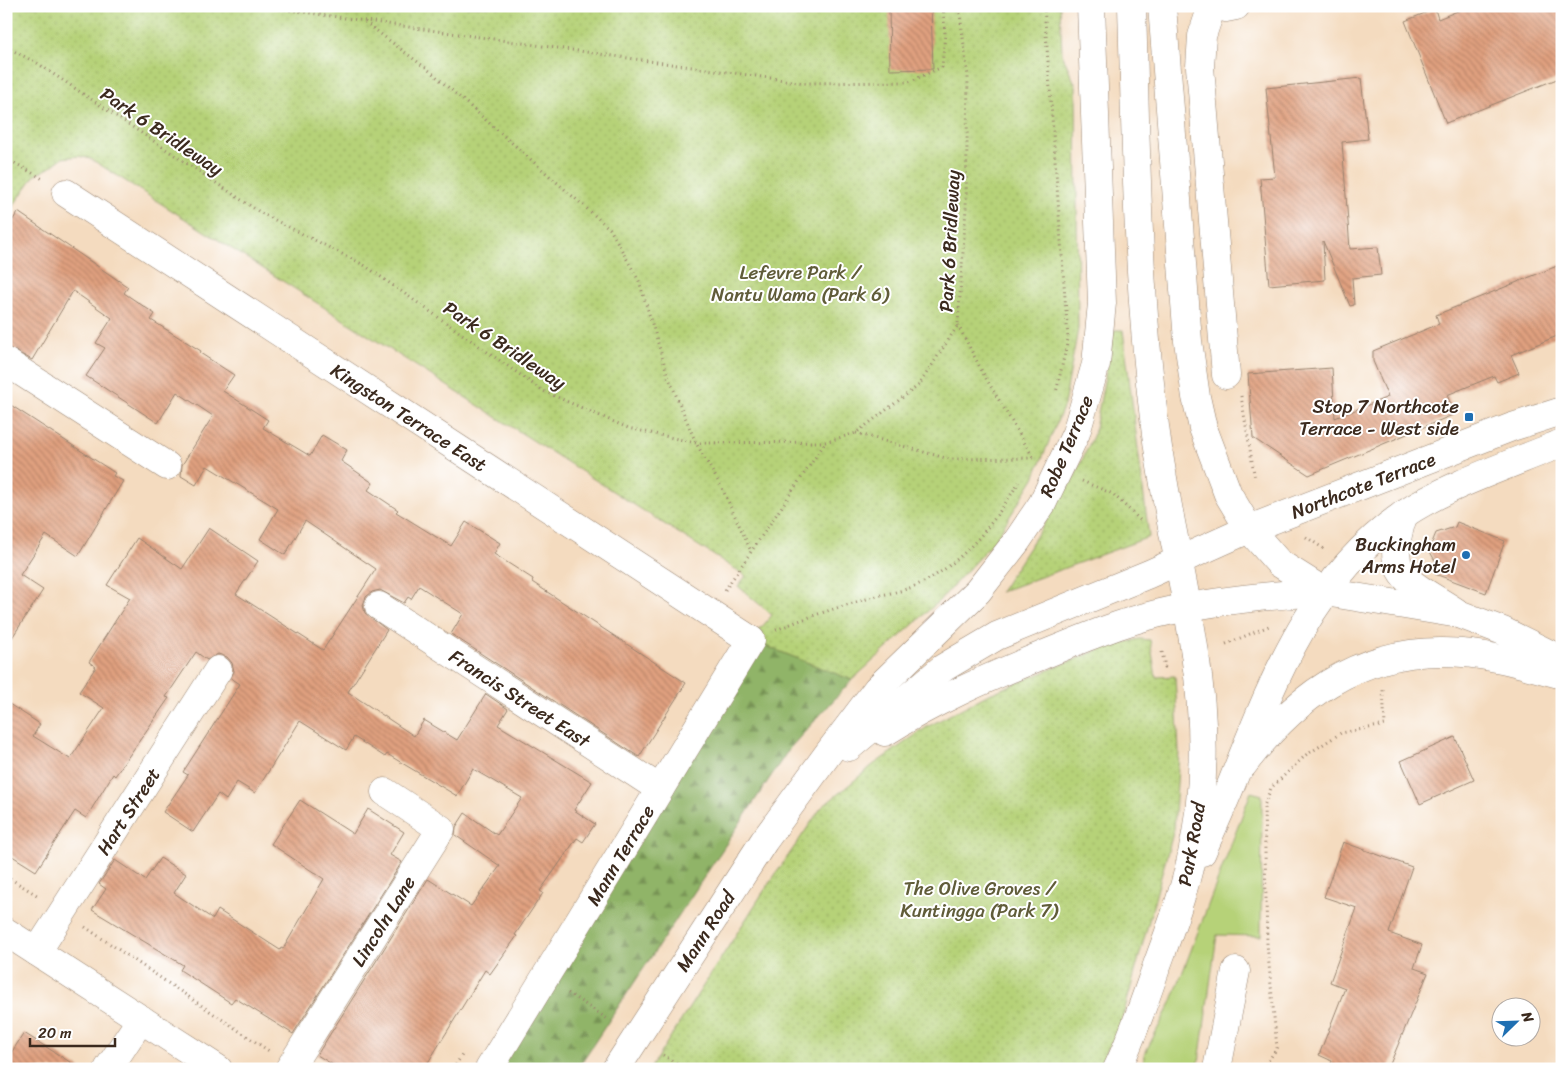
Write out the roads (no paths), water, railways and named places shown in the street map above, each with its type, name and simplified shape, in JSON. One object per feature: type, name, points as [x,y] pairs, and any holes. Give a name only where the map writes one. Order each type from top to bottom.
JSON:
[{"type":"main road","name":"Robe Terrace","points":[[798,796],[877,689],[967,602],[999,566],[1042,504],[1076,433],[1096,364],[1102,303],[1091,6]]},
{"type":"main road","points":[[1132,6],[1141,286],[1154,421],[1178,561]]},
{"type":"main road","points":[[1162,6],[1188,340],[1196,397],[1203,428],[1228,494],[1249,529],[1279,563],[1325,592]]},
{"type":"main road","points":[[1212,6],[1202,36],[1200,67],[1233,383]]},
{"type":"main road","points":[[1218,6],[1226,8],[1236,6]]},
{"type":"main road","name":"Kingston Terrace East","points":[[66,193],[751,640]]},
{"type":"main road","points":[[6,362],[167,466]]},
{"type":"main road","name":"Northcote Terrace","points":[[798,796],[830,763],[896,705],[943,668],[967,652],[1013,630],[1249,529],[1512,427],[1562,411]]},
{"type":"main road","name":"Northcote Terrace","points":[[1235,776],[1278,672],[1303,625],[1325,592],[1367,544],[1404,514],[1436,496],[1562,442]]},
{"type":"main road","points":[[1404,514],[1394,548],[1398,568],[1406,578],[1458,614]]},
{"type":"main road","name":"Park Road","points":[[1116,1069],[1132,1038],[1180,901],[1191,858],[1196,824],[1202,744],[1197,663],[1178,561]]},
{"type":"main road","points":[[798,796],[883,733],[954,693],[1096,633],[1156,614],[1187,608],[1248,598],[1325,592],[1458,614],[1503,631],[1562,660]]},
{"type":"main road","name":"Francis Street East","points":[[379,606],[660,789]]},
{"type":"main road","name":"Mann Terrace","points":[[489,1069],[751,640]]},
{"type":"main road","points":[[1180,901],[1235,776],[1266,735],[1292,708],[1324,685],[1353,670],[1374,663],[1406,655],[1444,652],[1498,658],[1562,675]]},
{"type":"main road","name":"Hart Street","points":[[37,952],[218,670]]},
{"type":"main road","name":"Lincoln Lane","points":[[290,1067],[441,830],[385,792]]},
{"type":"main road","name":"Mann Road","points":[[616,1069],[764,841],[798,796]]},
{"type":"main road","points":[[6,932],[218,1069]]},
{"type":"main road","points":[[1217,1069],[1236,971]]},
{"type":"main road","points":[[108,1069],[141,1019]]},
{"type":"place","name":"Stop 7 Northcote Terrace - West side","points":[[1469,417]]},
{"type":"place","name":"Buckingham Arms Hotel","points":[[1466,555]]},
{"type":"park label","name":"Lefevre Park / Nantu Wama (Park 6)","points":[[800,283]]},
{"type":"park label","name":"The Olive Groves / Kuntingga (Park 7)","points":[[979,899]]}]
